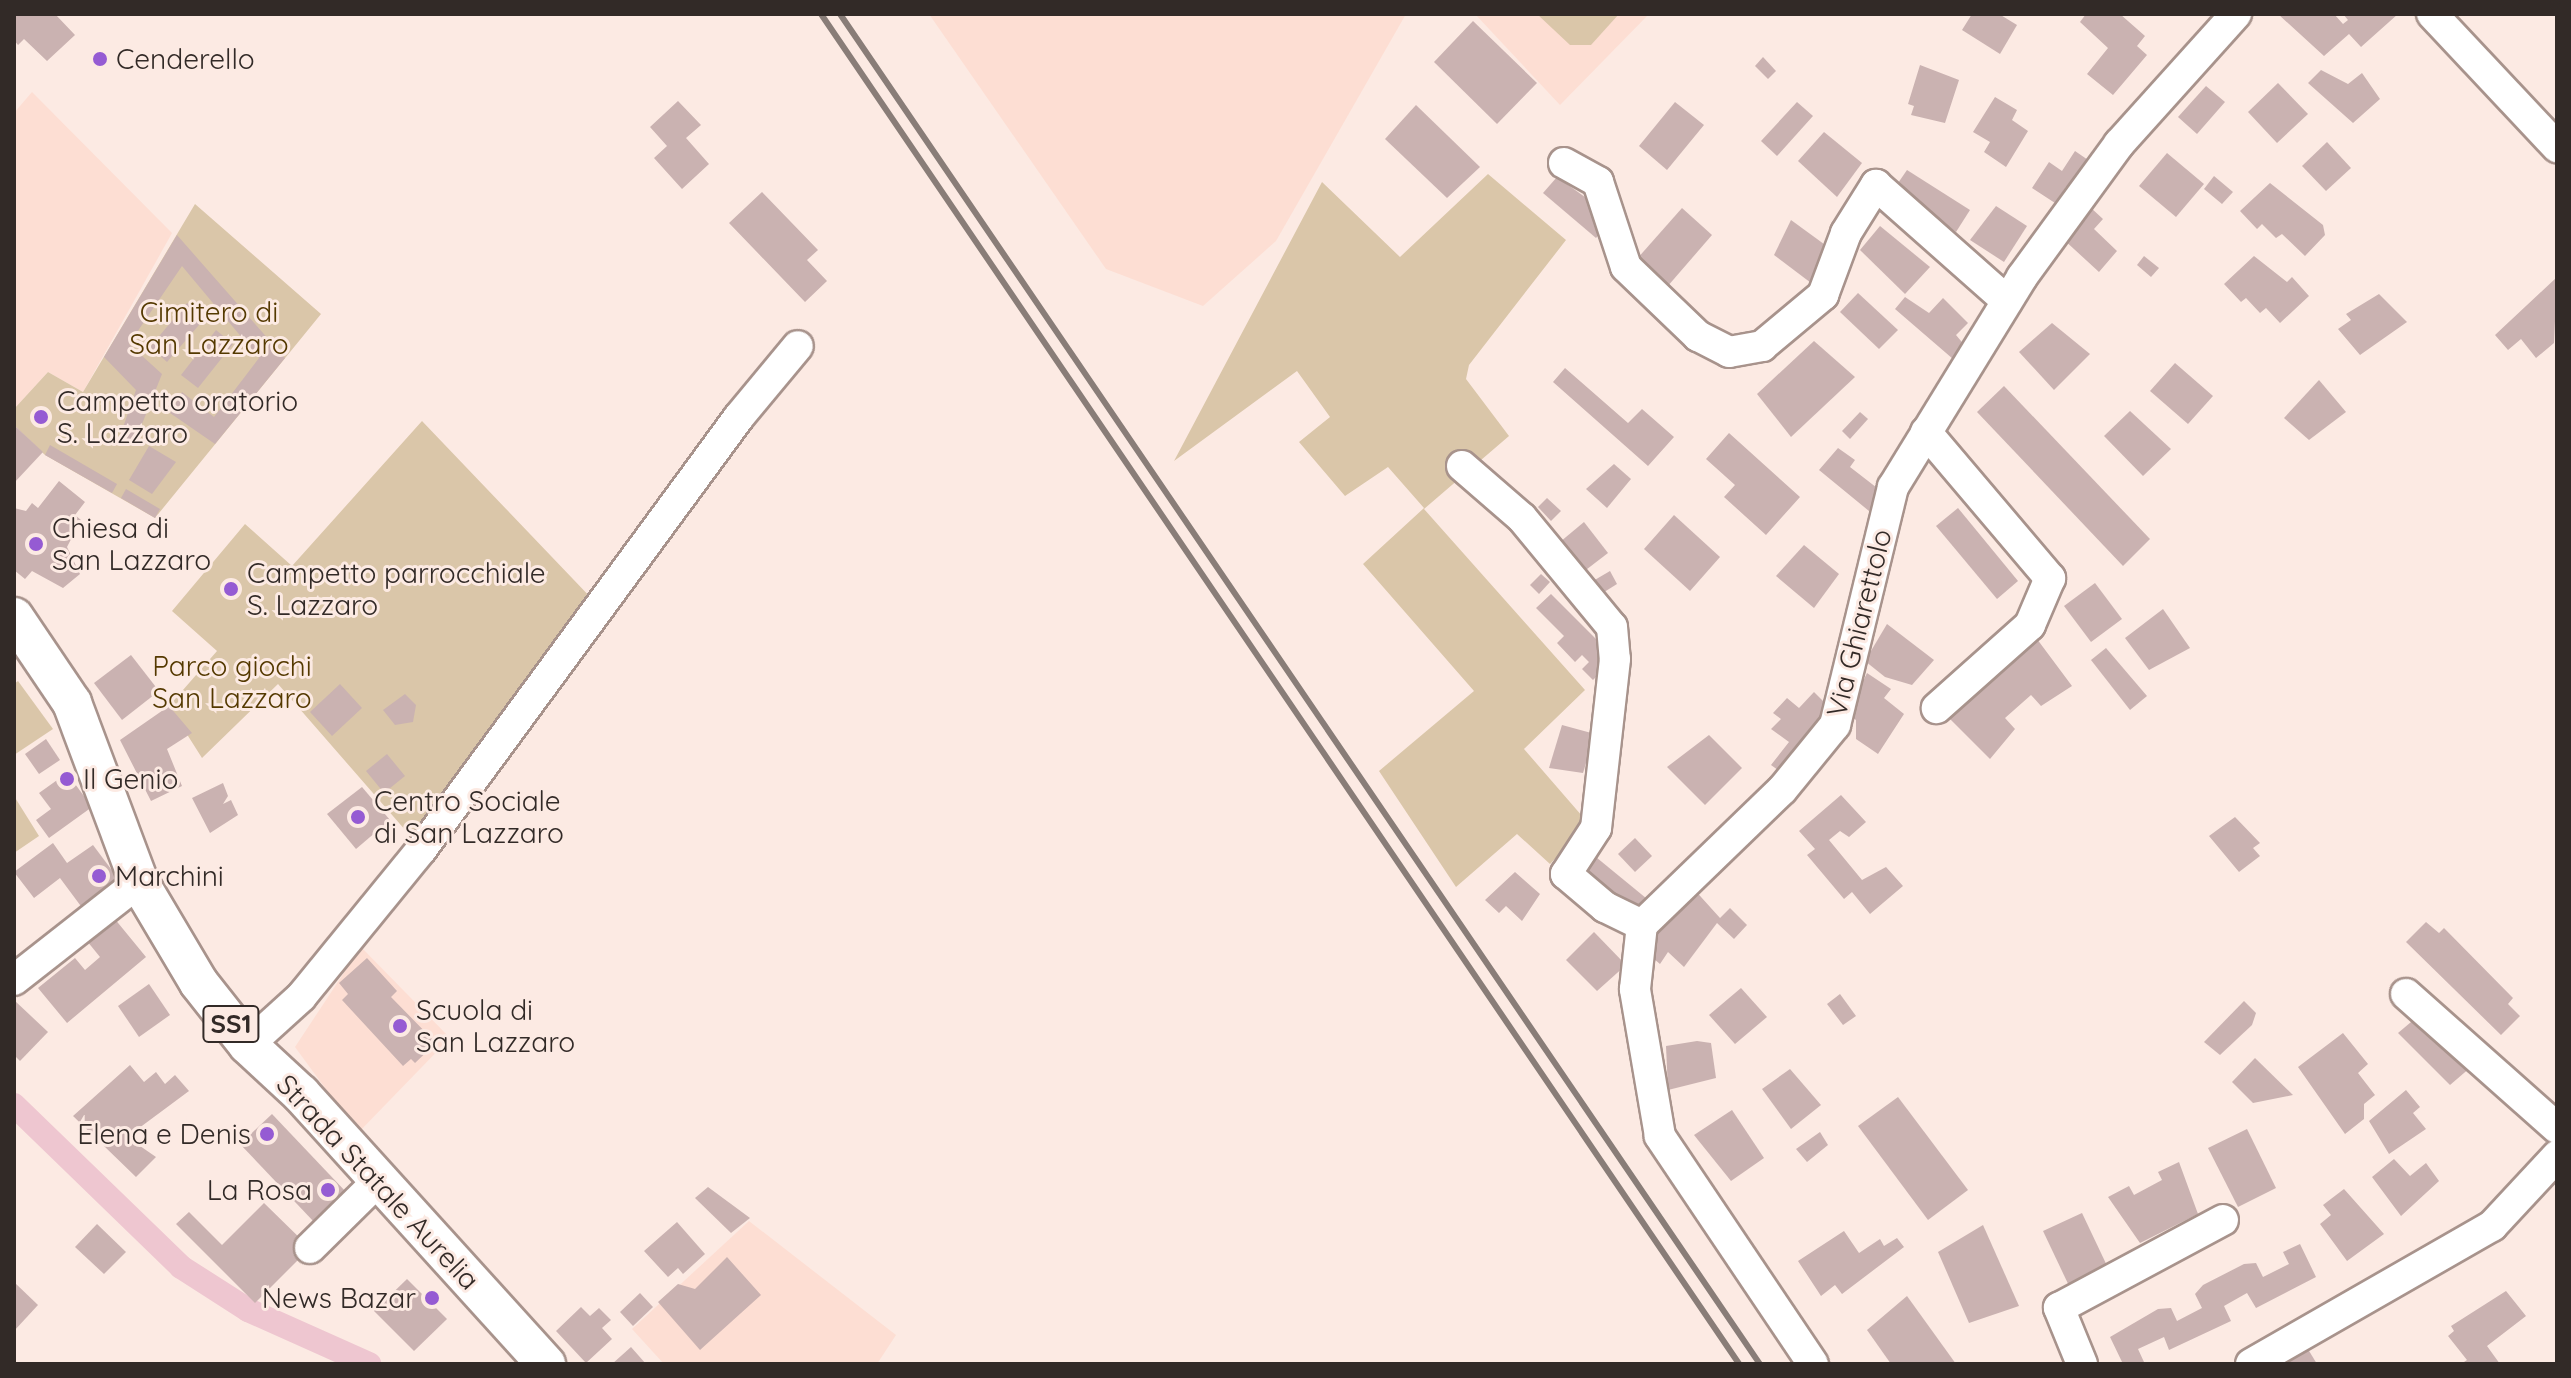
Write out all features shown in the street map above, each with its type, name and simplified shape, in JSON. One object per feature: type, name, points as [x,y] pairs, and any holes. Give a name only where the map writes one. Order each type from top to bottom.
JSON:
[{"type":"main road","name":"Strada Statale Aurelia","points":[[14,617],[72,703],[139,882],[199,983],[248,1045],[379,1180],[546,1364]]},
{"type":"street","name":"Via Ghiarettolo","points":[[1642,925],[1747,827],[1835,725],[1893,487],[2007,301],[2119,144],[2236,14]]},
{"type":"street","points":[[2432,14],[2557,147]]},
{"type":"street","points":[[1564,163],[1598,182],[1626,267],[1698,336],[1729,352],[1762,346],[1823,295],[1846,233],[1876,185],[2007,301]]},
{"type":"street","points":[[248,1045],[301,997],[412,861],[739,417],[798,346]]},
{"type":"street","points":[[1926,432],[2050,578],[2030,625],[1937,708]]},
{"type":"street","points":[[1462,466],[1522,518],[1612,627],[1615,659],[1596,828],[1566,874],[1605,907],[1642,925],[1635,989],[1660,1136],[1813,1364]]},
{"type":"street","points":[[14,980],[139,882]]},
{"type":"street","points":[[2406,994],[2557,1128]]},
{"type":"street","points":[[2251,1364],[2492,1226],[2557,1156]]},
{"type":"street","points":[[310,1248],[379,1180]]},
{"type":"street","points":[[2082,1364],[2059,1308],[2223,1220]]},
{"type":"shaded area","points":[[929,14],[1406,14],[1276,241],[1203,306],[1106,269]]},
{"type":"shaded area","points":[[1475,14],[1649,14],[1560,105]]},
{"type":"shaded area","points":[[32,92],[172,233],[83,392],[48,372],[14,409],[14,113]]},
{"type":"shaded area","points":[[361,947],[450,1038],[358,1133],[295,1047]]},
{"type":"shaded area","points":[[749,1221],[896,1335],[877,1364],[664,1364],[632,1329]]},
{"type":"green space","points":[[1537,14],[1619,14],[1591,45],[1570,45]]},
{"type":"green space","points":[[1488,174],[1566,240],[1469,365],[1466,379],[1509,436],[1424,509],[1585,690],[1524,749],[1589,824],[1550,864],[1517,834],[1456,887],[1379,771],[1474,691],[1363,564],[1424,508],[1388,467],[1345,496],[1299,442],[1330,417],[1297,371],[1174,461],[1322,182],[1400,257]]},
{"type":"green space","name":"Cimitero di San Lazzaro","points":[[195,204],[321,314],[155,518],[45,455],[14,425],[14,409],[48,372],[83,392]]},
{"type":"green space","name":"Parco giochi San Lazzaro","points":[[422,421],[594,601],[413,839],[278,684],[202,758],[169,706],[217,651],[172,611],[245,524],[292,566]]},
{"type":"green space","points":[[18,681],[53,729],[14,755],[14,684]]},
{"type":"green space","points":[[14,796],[39,836],[14,853]]},
{"type":"building","points":[[14,14],[55,14],[75,35],[47,61],[24,39],[18,45],[14,40]]},
{"type":"building","points":[[1972,14],[1999,14],[2017,25],[2000,54],[1962,30]]},
{"type":"building","points":[[2086,14],[2120,14],[2145,36],[2137,46],[2147,55],[2113,95],[2087,74],[2108,48],[2080,22]]},
{"type":"building","points":[[2278,14],[2334,14],[2343,24],[2348,20],[2343,14],[2398,14],[2361,47],[2349,34],[2324,56]]},
{"type":"building","points":[[1473,21],[1537,83],[1497,124],[1434,62]]},
{"type":"building","points":[[1763,57],[1776,71],[1768,79],[1755,66]]},
{"type":"building","points":[[1920,65],[1959,80],[1945,123],[1911,115],[1914,106],[1908,104]]},
{"type":"building","points":[[2321,70],[2348,84],[2362,73],[2380,99],[2353,123],[2308,83]]},
{"type":"building","points":[[2278,83],[2308,114],[2277,143],[2248,112]]},
{"type":"building","points":[[2206,86],[2225,102],[2197,134],[2178,117]]},
{"type":"building","points":[[1995,97],[2017,110],[2012,120],[2028,131],[2006,167],[1984,152],[1990,142],[1973,132]]},
{"type":"building","points":[[678,101],[701,125],[686,138],[709,164],[682,189],[654,158],[667,146],[650,127]]},
{"type":"building","points":[[1675,102],[1704,125],[1667,170],[1639,146]]},
{"type":"building","points":[[1797,102],[1813,116],[1777,156],[1761,141]]},
{"type":"building","points":[[1416,105],[1480,167],[1447,198],[1385,139]]},
{"type":"building","points":[[1824,132],[1862,163],[1837,197],[1798,161]]},
{"type":"building","points":[[2327,142],[2351,168],[2326,191],[2302,166]]},
{"type":"building","points":[[2075,151],[2091,162],[2072,191],[2066,187],[2055,203],[2032,188],[2049,162],[2062,171]]},
{"type":"building","points":[[2167,153],[2204,184],[2176,217],[2139,186]]},
{"type":"building","points":[[1907,170],[1970,210],[1956,232],[1896,186]]},
{"type":"building","points":[[2214,176],[2233,192],[2222,204],[2204,189]]},
{"type":"building","points":[[1557,177],[1603,210],[1610,222],[1596,238],[1543,193]]},
{"type":"building","points":[[2270,183],[2323,225],[2325,235],[2305,256],[2282,234],[2276,238],[2262,224],[2257,229],[2240,211]]},
{"type":"building","points":[[762,192],[818,250],[807,260],[827,281],[805,302],[729,223]]},
{"type":"building","points":[[1996,206],[2027,226],[2004,262],[1970,240]]},
{"type":"building","points":[[2090,207],[2103,219],[2094,229],[2117,251],[2099,272],[2062,238]]},
{"type":"building","points":[[1682,208],[1712,235],[1667,287],[1636,260]]},
{"type":"building","points":[[1791,220],[1828,247],[1819,289],[1774,255]]},
{"type":"building","points":[[1880,226],[1930,267],[1905,294],[1860,250]]},
{"type":"building","points":[[177,235],[285,358],[215,444],[170,413],[182,392],[214,417],[259,358],[182,266],[129,344],[162,374],[134,444],[120,436],[136,390],[104,357]]},
{"type":"building","points":[[2144,256],[2159,268],[2151,277],[2137,265]]},
{"type":"building","points":[[2254,256],[2287,282],[2292,277],[2309,296],[2280,323],[2266,308],[2260,313],[2246,298],[2241,302],[2224,284]]},
{"type":"building","points":[[2557,277],[2554,343],[2536,358],[2521,339],[2508,350],[2495,335]]},
{"type":"building","points":[[1858,293],[1898,330],[1879,349],[1840,312]]},
{"type":"building","points":[[2379,294],[2407,322],[2360,355],[2338,329],[2351,320],[2346,314]]},
{"type":"building","points":[[1905,297],[1929,313],[1943,298],[1968,323],[1956,335],[1966,347],[1953,359],[1895,309]]},
{"type":"building","points":[[187,303],[205,318],[167,362],[150,347]]},
{"type":"building","points":[[2052,323],[2090,354],[2054,390],[2019,352]]},
{"type":"building","points":[[216,330],[233,344],[198,388],[181,375]]},
{"type":"building","points":[[1814,341],[1855,377],[1791,437],[1757,394]]},
{"type":"building","points":[[2175,363],[2213,396],[2188,424],[2150,391]]},
{"type":"building","points":[[1565,368],[1628,423],[1642,409],[1674,437],[1648,466],[1553,382]]},
{"type":"building","points":[[2319,380],[2346,412],[2309,440],[2284,418]]},
{"type":"building","points":[[2004,386],[2150,539],[2123,566],[1977,412]]},
{"type":"building","points":[[2130,411],[2171,449],[2143,476],[2104,436]]},
{"type":"building","points":[[1860,412],[1868,419],[1850,439],[1842,431]]},
{"type":"building","points":[[14,425],[43,452],[14,483]]},
{"type":"building","points":[[1729,433],[1800,497],[1766,535],[1724,497],[1735,485],[1706,459]]},
{"type":"building","points":[[50,445],[117,484],[112,493],[45,455]]},
{"type":"building","points":[[149,446],[176,462],[152,494],[129,480]]},
{"type":"building","points":[[1838,448],[1855,460],[1850,467],[1881,491],[1869,511],[1819,470]]},
{"type":"building","points":[[1614,464],[1631,479],[1607,508],[1586,489]]},
{"type":"building","name":"Chiesa di San Lazzaro","points":[[59,481],[85,502],[75,515],[81,520],[67,547],[80,574],[63,588],[32,571],[25,579],[14,570],[14,508],[26,511],[32,503],[38,508]]},
{"type":"building","points":[[126,489],[160,509],[155,518],[121,498]]},
{"type":"building","points":[[1547,498],[1561,511],[1551,521],[1538,507]]},
{"type":"building","points":[[1958,508],[2018,581],[1997,599],[1936,526]]},
{"type":"building","points":[[1674,515],[1720,557],[1690,591],[1644,549]]},
{"type":"building","points":[[1584,522],[1608,553],[1578,576],[1554,547]]},
{"type":"building","points":[[1804,545],[1839,574],[1814,608],[1776,576]]},
{"type":"building","points":[[1610,571],[1617,584],[1601,594],[1593,581]]},
{"type":"building","points":[[1541,574],[1550,582],[1539,594],[1530,585]]},
{"type":"building","points":[[2095,583],[2122,619],[2091,642],[2064,606]]},
{"type":"building","points":[[1551,594],[1610,653],[1609,664],[1593,680],[1582,669],[1589,662],[1582,655],[1575,662],[1557,643],[1564,636],[1536,608]]},
{"type":"building","points":[[2163,609],[2190,648],[2149,670],[2125,638]]},
{"type":"building","points":[[1887,624],[1934,660],[1912,685],[1885,677],[1865,661]]},
{"type":"building","points":[[2037,639],[2072,686],[2041,706],[2031,695],[2005,718],[2015,729],[1990,759],[1947,716]]},
{"type":"building","points":[[2106,648],[2147,696],[2130,710],[2091,660]]},
{"type":"building","points":[[131,655],[159,691],[122,720],[94,683]]},
{"type":"building","points":[[1867,673],[1891,689],[1884,698],[1904,714],[1878,754],[1856,739],[1856,720],[1847,714]]},
{"type":"building","points":[[340,684],[362,708],[332,736],[310,712]]},
{"type":"building","points":[[1814,692],[1831,709],[1819,730],[1813,725],[1806,734],[1813,739],[1785,775],[1771,765],[1789,742],[1771,729],[1781,719],[1773,713],[1787,698],[1799,708]]},
{"type":"building","points":[[405,694],[416,705],[413,722],[395,725],[383,710]]},
{"type":"building","points":[[169,706],[192,733],[167,749],[182,786],[151,801],[120,740]]},
{"type":"building","points":[[1562,725],[1595,734],[1583,773],[1549,768]]},
{"type":"building","points":[[1709,735],[1742,768],[1705,805],[1667,767]]},
{"type":"building","points":[[46,739],[60,760],[39,774],[25,754]]},
{"type":"building","points":[[387,754],[405,776],[384,793],[366,771]]},
{"type":"building","points":[[67,773],[92,807],[49,838],[36,820],[51,809],[39,793]]},
{"type":"building","points":[[223,783],[228,796],[223,804],[231,800],[238,815],[210,833],[192,798]]},
{"type":"building","name":"Centro Sociale di San Lazzaro","points":[[362,787],[390,820],[356,849],[327,814]]},
{"type":"building","points":[[1841,795],[1866,822],[1849,837],[1840,831],[1829,840],[1862,880],[1886,867],[1903,886],[1870,914],[1852,892],[1844,899],[1807,855],[1815,849],[1799,831]]},
{"type":"building","points":[[2235,817],[2260,843],[2253,848],[2260,856],[2239,872],[2209,836]]},
{"type":"building","points":[[1635,838],[1652,856],[1635,872],[1618,854]]},
{"type":"building","points":[[53,843],[67,863],[93,845],[120,881],[83,909],[60,878],[34,898],[14,872]]},
{"type":"building","points":[[1591,853],[1652,903],[1640,915],[1580,867]]},
{"type":"building","points":[[1515,872],[1540,894],[1522,921],[1506,906],[1499,913],[1485,900]]},
{"type":"building","points":[[1692,887],[1720,918],[1730,908],[1747,925],[1734,939],[1717,923],[1684,967],[1668,952],[1660,964],[1647,953],[1649,936]]},
{"type":"building","points":[[114,918],[146,957],[67,1023],[38,988],[75,958],[85,970],[100,957],[87,941]]},
{"type":"building","points":[[2426,922],[2439,933],[2444,928],[2513,998],[2508,1004],[2520,1016],[2501,1035],[2406,942]]},
{"type":"building","points":[[1594,932],[1626,965],[1597,991],[1566,960]]},
{"type":"building","points":[[367,958],[397,991],[391,997],[436,1043],[415,1063],[411,1059],[403,1066],[342,1000],[348,994],[339,983]]},
{"type":"building","points":[[149,984],[170,1015],[139,1037],[118,1006]]},
{"type":"building","points":[[1741,988],[1767,1017],[1735,1044],[1709,1015]]},
{"type":"building","points":[[1840,994],[1856,1016],[1843,1025],[1827,1004]]},
{"type":"building","points":[[14,1000],[48,1032],[20,1061],[14,1055]]},
{"type":"building","points":[[2244,1001],[2256,1013],[2252,1025],[2220,1055],[2204,1042]]},
{"type":"building","points":[[2423,1012],[2478,1061],[2450,1085],[2398,1033]]},
{"type":"building","points":[[2343,1033],[2368,1064],[2358,1073],[2375,1095],[2364,1104],[2364,1119],[2345,1134],[2298,1067]]},
{"type":"building","points":[[1697,1041],[1711,1043],[1716,1078],[1668,1090],[1666,1046]]},
{"type":"building","points":[[2255,1058],[2293,1095],[2253,1103],[2232,1082]]},
{"type":"building","points":[[130,1065],[144,1082],[156,1072],[165,1084],[175,1075],[189,1091],[127,1137],[156,1157],[136,1177],[73,1116]]},
{"type":"building","points":[[1790,1069],[1821,1105],[1791,1129],[1762,1089]]},
{"type":"building","points":[[2406,1090],[2420,1107],[2413,1113],[2426,1129],[2389,1154],[2369,1121]]},
{"type":"building","points":[[1898,1097],[1968,1190],[1928,1220],[1858,1126]]},
{"type":"building","points":[[1732,1110],[1764,1158],[1731,1181],[1694,1135]]},
{"type":"building","points":[[272,1114],[347,1193],[315,1223],[240,1144]]},
{"type":"building","points":[[2247,1129],[2276,1188],[2238,1207],[2208,1148]]},
{"type":"building","points":[[1820,1132],[1828,1145],[1807,1162],[1796,1149]]},
{"type":"building","points":[[2394,1159],[2410,1176],[2426,1163],[2439,1181],[2401,1216],[2372,1177]]},
{"type":"building","points":[[2179,1162],[2198,1214],[2140,1243],[2108,1197],[2129,1186],[2134,1195],[2162,1180],[2158,1172]]},
{"type":"building","points":[[708,1187],[750,1218],[731,1233],[695,1198]]},
{"type":"building","points":[[2344,1189],[2384,1234],[2347,1261],[2320,1224],[2331,1215],[2323,1205]]},
{"type":"building","points":[[264,1203],[310,1248],[255,1303],[176,1224],[189,1212],[222,1245]]},
{"type":"building","points":[[2082,1213],[2110,1272],[2071,1290],[2043,1231]]},
{"type":"building","points":[[677,1222],[705,1254],[683,1274],[678,1268],[668,1277],[644,1251]]},
{"type":"building","points":[[97,1224],[126,1252],[104,1274],[75,1247]]},
{"type":"building","points":[[1983,1225],[2019,1306],[1969,1323],[1938,1252]]},
{"type":"building","points":[[1844,1231],[1859,1253],[1880,1239],[1884,1246],[1897,1238],[1904,1247],[1842,1294],[1835,1285],[1821,1296],[1798,1261]]},
{"type":"building","points":[[2300,1244],[2316,1277],[2256,1308],[2247,1293],[2224,1306],[2231,1321],[2169,1350],[2164,1337],[2138,1349],[2144,1362],[2123,1364],[2110,1337],[2158,1309],[2171,1308],[2177,1321],[2202,1308],[2195,1294],[2203,1285],[2244,1264],[2256,1263],[2263,1277],[2289,1264],[2283,1252]]},
{"type":"building","points":[[727,1257],[761,1295],[700,1350],[658,1302],[678,1284],[695,1289]]},
{"type":"building","points":[[407,1279],[447,1319],[414,1351],[374,1311]]},
{"type":"building","points":[[14,1282],[38,1305],[14,1331]]},
{"type":"building","points":[[2506,1291],[2526,1316],[2487,1346],[2500,1364],[2461,1364],[2467,1360],[2448,1336],[2454,1331],[2451,1326]]},
{"type":"building","points":[[640,1293],[653,1307],[633,1326],[620,1312]]},
{"type":"building","points":[[1907,1296],[1956,1364],[1891,1364],[1867,1330]]},
{"type":"building","points":[[581,1307],[590,1316],[599,1308],[611,1320],[602,1328],[612,1339],[586,1363],[556,1331]]},
{"type":"building","points":[[2303,1341],[2317,1364],[2264,1364]]},
{"type":"building","points":[[631,1347],[646,1364],[612,1364]]},
{"type":"waterway","points":[[14,1105],[181,1267],[248,1310],[369,1364]]},
{"type":"railway","points":[[821,14],[1739,1364]]},
{"type":"railway","points":[[840,14],[1760,1364]]},
{"type":"place","name":"Cenderello","points":[[100,59]]},
{"type":"place","name":"Campetto oratorio S. Lazzaro","points":[[41,417]]},
{"type":"place","name":"Chiesa di San Lazzaro","points":[[36,544]]},
{"type":"place","name":"Campetto parrocchiale S. Lazzaro","points":[[231,589]]},
{"type":"place","name":"Il Genio","points":[[67,779]]},
{"type":"place","name":"Centro Sociale di San Lazzaro","points":[[358,817]]},
{"type":"place","name":"Marchini","points":[[99,876]]},
{"type":"place","name":"Scuola di San Lazzaro","points":[[400,1026]]},
{"type":"place","name":"Elena e Denis","points":[[267,1134]]},
{"type":"place","name":"La Rosa","points":[[328,1190]]},
{"type":"place","name":"News Bazar","points":[[432,1298]]}]
